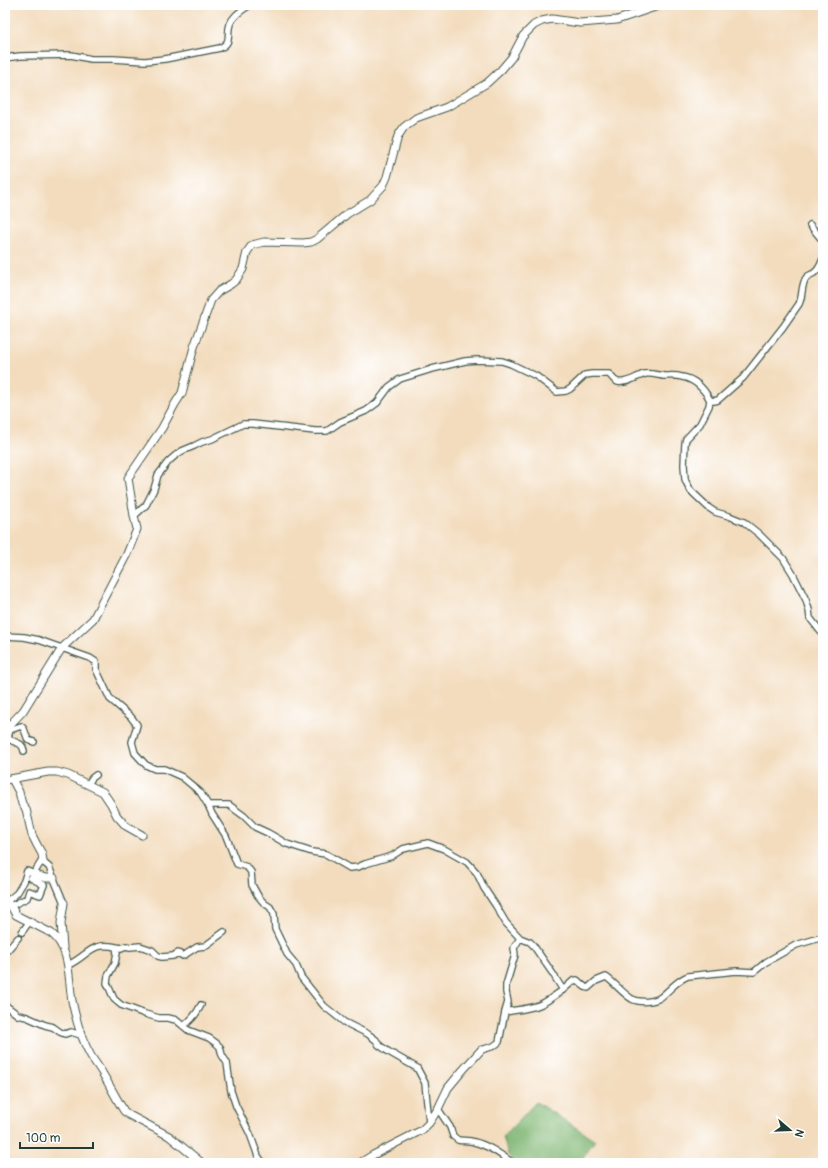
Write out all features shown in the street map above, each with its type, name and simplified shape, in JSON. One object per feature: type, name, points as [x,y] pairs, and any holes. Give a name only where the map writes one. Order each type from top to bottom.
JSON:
[{"type":"street","points":[[5,58],[20,56],[71,55],[91,59],[145,61],[165,59],[220,48],[228,41],[229,26],[231,22],[239,13],[250,5]]},
{"type":"street","points":[[24,751],[21,744],[11,740],[8,737],[8,729],[22,711],[62,648],[93,619],[127,554],[136,529],[128,478],[162,428],[182,393],[194,347],[211,300],[219,291],[236,280],[243,269],[247,252],[252,245],[264,242],[311,242],[317,239],[347,214],[370,200],[383,186],[387,177],[398,136],[404,127],[416,118],[447,107],[487,83],[512,57],[523,36],[534,25],[542,21],[552,19],[580,23],[617,20],[661,5]]},
{"type":"street","points":[[810,225],[823,241]]},
{"type":"street","points":[[710,400],[718,400],[749,371],[799,304],[802,297],[805,279],[807,276],[816,272],[823,259]]},
{"type":"street","points":[[134,516],[146,504],[154,489],[158,475],[169,461],[182,451],[243,424],[327,431],[340,422],[366,411],[377,403],[392,384],[400,379],[465,360],[502,361],[511,364],[536,376],[557,392],[570,389],[582,376],[589,374],[606,373],[618,382],[648,374],[681,376],[700,386],[710,400],[709,406],[700,424],[686,439],[684,472],[686,482],[691,491],[709,508],[715,512],[733,517],[748,525],[783,558],[806,600],[810,618],[820,632]]},
{"type":"street","points":[[5,636],[24,637],[39,640],[90,658],[96,662],[96,669],[110,699],[137,725],[132,742],[135,753],[146,765],[155,769],[164,769],[182,776],[200,792],[226,836],[237,864],[247,867],[251,872],[252,885],[258,896],[270,907],[274,914],[275,929],[287,954],[296,965],[300,977],[324,1006],[344,1022],[368,1034],[389,1052],[417,1068],[425,1083],[429,1122]]},
{"type":"street","points":[[8,729],[21,726],[24,729],[28,740],[34,742]]},
{"type":"street","points":[[8,779],[56,772],[88,784],[103,792],[117,816],[126,826],[142,835]]},
{"type":"street","points":[[88,784],[96,775]]},
{"type":"street","points":[[8,779],[19,792],[22,804],[26,809],[32,835],[42,854],[43,862],[49,867],[64,903],[61,923],[63,948],[68,964],[72,1000],[77,1025],[90,1056],[101,1071],[124,1111],[168,1136],[202,1163]]},
{"type":"street","points":[[208,805],[229,805],[244,816],[255,827],[287,844],[312,852],[326,854],[350,868],[358,867],[392,856],[403,849],[428,843],[444,849],[467,862],[477,873],[484,888],[506,923],[520,938],[530,942],[533,945],[563,990]]},
{"type":"street","points":[[7,903],[27,898],[29,891],[40,894],[44,885],[31,878],[41,862],[43,862]]},
{"type":"street","points":[[7,903],[17,893],[24,881],[27,871],[45,878],[54,878]]},
{"type":"street","points":[[7,903],[16,914],[38,927],[51,932],[63,948]]},
{"type":"street","points":[[22,932],[30,921]]},
{"type":"street","points":[[68,964],[77,961],[95,947],[107,945],[121,948],[126,946],[140,946],[152,950],[158,956],[162,957],[173,956],[178,953],[183,956],[197,947],[205,946],[224,932]]},
{"type":"street","points":[[504,1012],[537,1006],[548,1001],[551,997],[563,990],[573,981],[577,980],[585,988],[588,988],[596,981],[606,977],[632,999],[639,1002],[649,1001],[660,998],[682,978],[736,971],[754,972],[766,962],[796,945],[823,937]]},
{"type":"street","points":[[5,953],[18,938]]},
{"type":"street","points":[[360,1163],[422,1130],[438,1109],[448,1088],[463,1070],[481,1050],[494,1046],[499,1042],[504,1021],[504,1012],[508,1002],[506,985],[515,955],[514,948],[520,938]]},
{"type":"street","points":[[116,947],[117,952],[115,963],[108,976],[107,983],[114,999],[121,1005],[128,1008],[159,1018],[176,1020],[188,1030],[209,1038],[220,1047],[222,1055],[227,1063],[231,1091],[236,1106],[250,1134],[258,1156],[263,1163]]},
{"type":"street","points":[[5,1005],[18,1015],[54,1027],[65,1034],[71,1032],[81,1035]]},
{"type":"street","points":[[183,1026],[192,1018],[201,1005]]},
{"type":"street","points":[[438,1109],[450,1127],[453,1136],[458,1140],[473,1141],[481,1144],[498,1152],[513,1163]]},
{"type":"green space","points":[[536,1102],[595,1140],[579,1163],[516,1163],[508,1155],[503,1137]]}]
